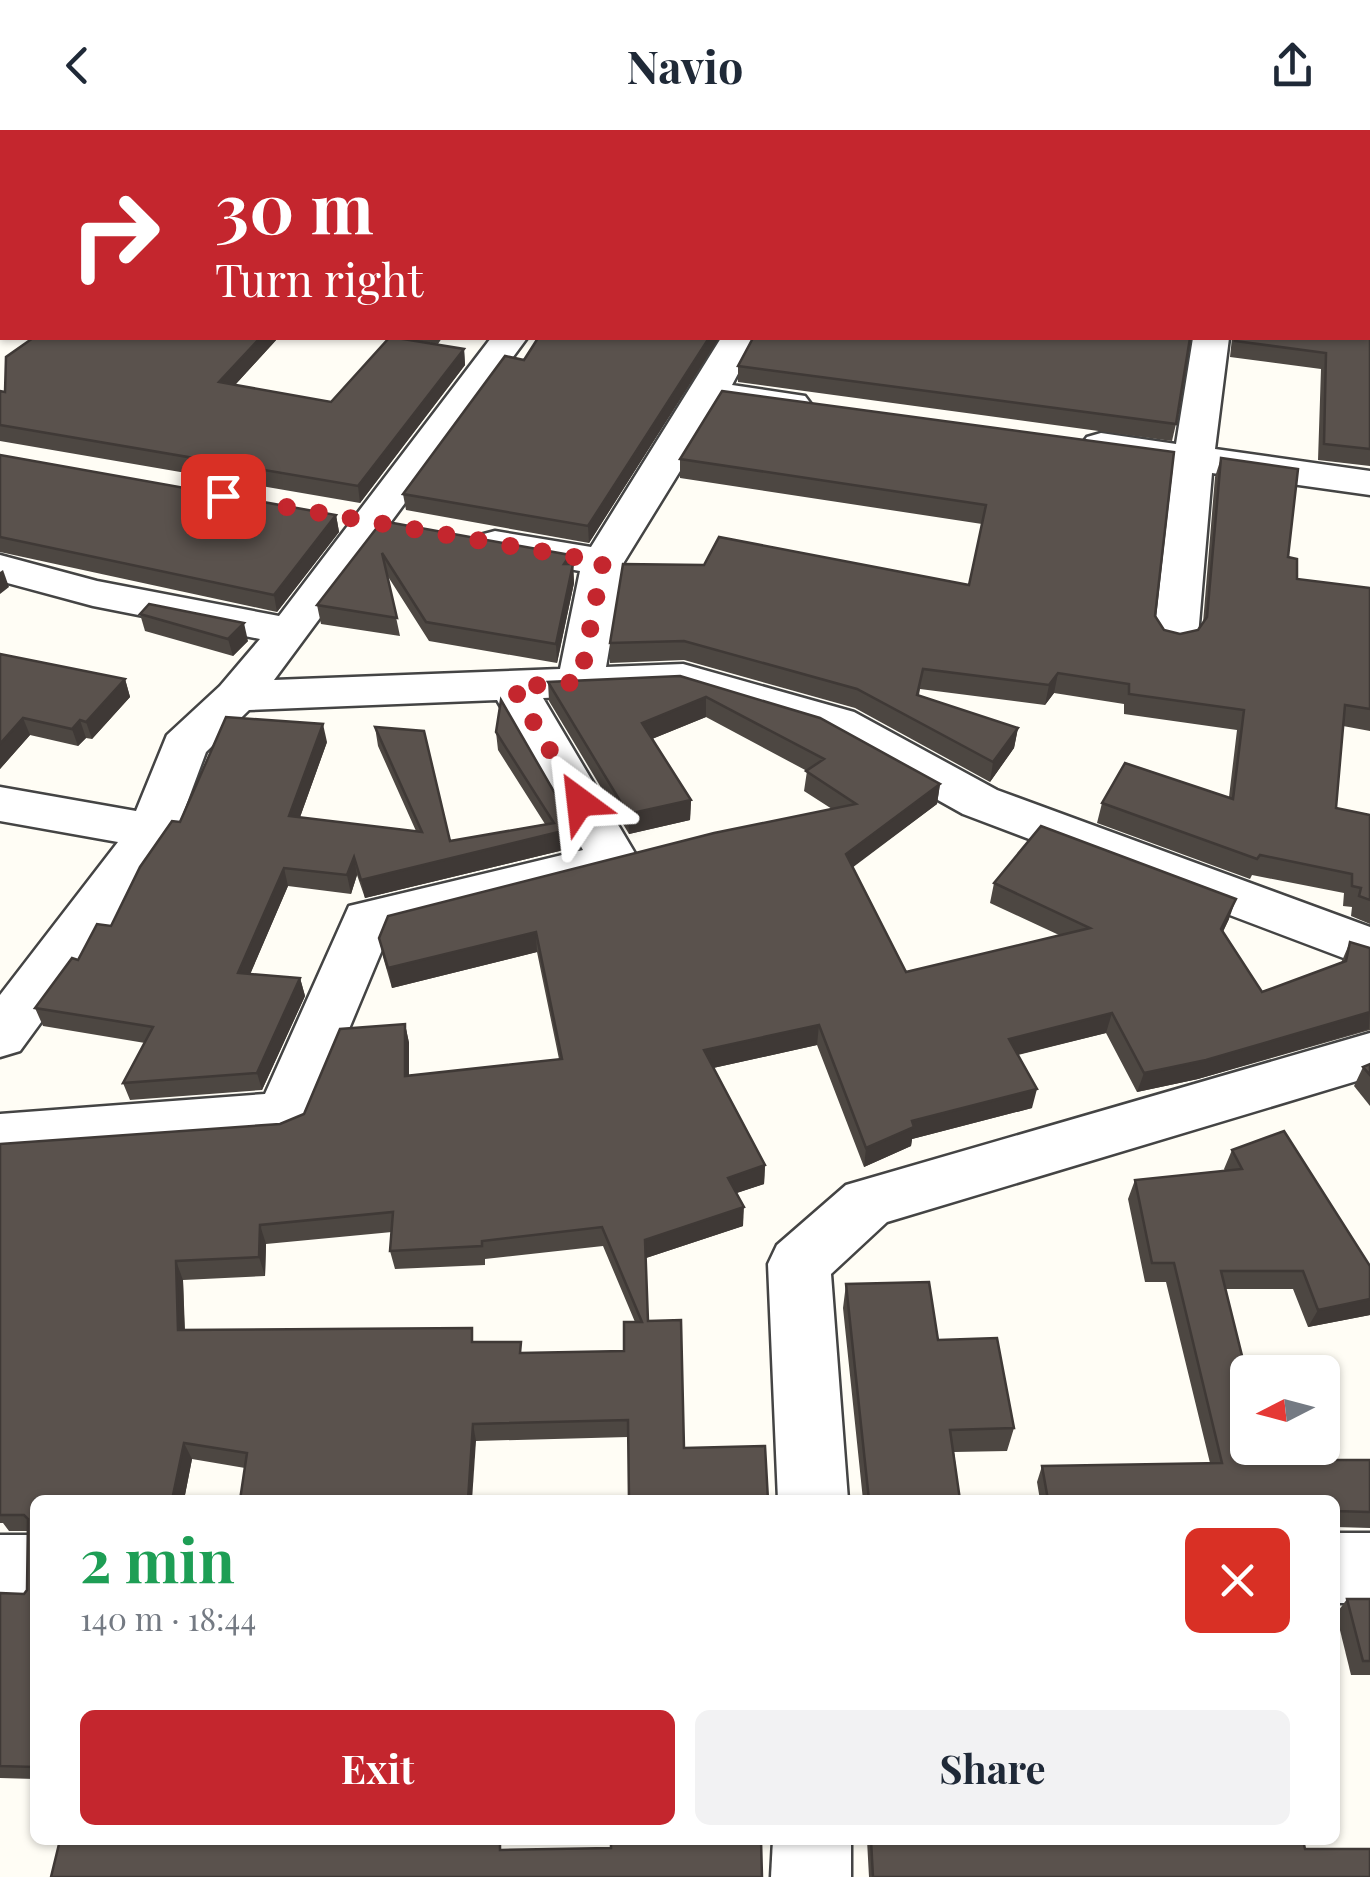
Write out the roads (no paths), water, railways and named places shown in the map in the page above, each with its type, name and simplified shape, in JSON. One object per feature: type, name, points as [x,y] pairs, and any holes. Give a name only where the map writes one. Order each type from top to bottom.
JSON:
[{"type":"street","points":[[0,1036],[154,831],[184,746],[236,696],[290,632],[390,527],[508,340]]},
{"type":"street","points":[[580,682],[603,562],[710,394],[738,340]]},
{"type":"street","points":[[1176,636],[1211,340]]},
{"type":"street","points":[[710,394],[826,409]]},
{"type":"street","points":[[1058,440],[1370,483]]},
{"type":"street","points":[[390,527],[603,562]]},
{"type":"street","points":[[0,568],[93,593],[290,632]]},
{"type":"street","points":[[236,696],[682,678],[837,723],[980,802],[1370,948]]},
{"type":"street","points":[[0,1138],[284,1116],[368,919],[638,854],[513,687]]},
{"type":"street","points":[[0,804],[154,831]]},
{"type":"street","points":[[812,1495],[799,1264],[867,1203],[1370,1054]]},
{"type":"street","points":[[1340,1568],[1370,1568]]},
{"type":"street","points":[[0,1570],[30,1570]]},
{"type":"street","points":[[811,1877],[812,1845]]}]
